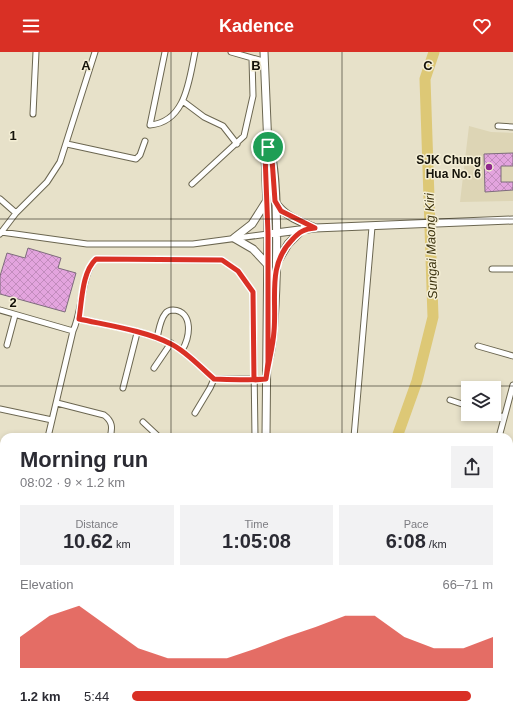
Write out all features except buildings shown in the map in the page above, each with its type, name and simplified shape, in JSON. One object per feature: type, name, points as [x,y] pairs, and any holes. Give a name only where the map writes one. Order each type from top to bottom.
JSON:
[{"type":"main road","points":[[264,52],[263,61],[268,147],[265,154],[268,234],[268,362],[266,379],[266,433]]},
{"type":"main road","points":[[268,147],[271,150],[272,159],[277,232],[274,330],[271,355],[268,362]]},
{"type":"main road","points":[[275,201],[281,211],[315,228]]},
{"type":"main road","points":[[266,202],[252,224],[234,238],[253,248],[262,257],[267,265]]},
{"type":"main road","points":[[268,234],[315,228],[372,227],[513,220]]},
{"type":"main road","points":[[275,272],[276,264],[282,251],[304,229]]},
{"type":"street","points":[[33,114],[36,52]]},
{"type":"street","points":[[95,52],[67,144],[55,171],[16,213],[1,233],[87,244],[193,244],[268,234]]},
{"type":"street","points":[[165,52],[150,125],[164,122],[184,102],[196,52]]},
{"type":"street","points":[[231,52],[263,61]]},
{"type":"street","points":[[192,184],[244,136],[252,102],[252,59]]},
{"type":"street","points":[[184,102],[204,117],[223,126],[237,144]]},
{"type":"street","points":[[498,126],[513,127]]},
{"type":"street","points":[[67,144],[136,160],[140,155],[145,141]]},
{"type":"street","points":[[0,198],[16,213]]},
{"type":"street","points":[[354,433],[372,227]]},
{"type":"street","points":[[49,433],[73,331],[79,319],[85,284],[92,264],[96,259],[222,260],[238,271],[253,292],[255,433]]},
{"type":"street","points":[[492,269],[513,269]]},
{"type":"street","points":[[0,310],[73,331]]},
{"type":"street","points":[[157,338],[165,314],[170,310],[178,310],[184,314],[188,323],[188,339],[182,350]]},
{"type":"street","points":[[7,345],[15,315]]},
{"type":"street","points":[[79,319],[157,338],[170,343],[182,350],[214,379],[266,379]]},
{"type":"street","points":[[123,388],[137,333]]},
{"type":"street","points":[[154,368],[170,343]]},
{"type":"street","points":[[478,346],[513,356]]},
{"type":"street","points":[[195,413],[214,379]]},
{"type":"street","points":[[500,433],[513,385]]},
{"type":"street","points":[[450,400],[461,404]]},
{"type":"street","points":[[57,403],[104,415],[110,420],[112,427],[111,433]]},
{"type":"street","points":[[0,409],[52,420]]},
{"type":"street","points":[[143,422],[155,433]]},
{"type":"shaded area","name":"SJK Chung Hua No. 6","points":[[469,126],[491,132],[513,133],[513,201],[460,202]]},
{"type":"waterway","name":"Sungai Maong Kiri","points":[[398,433],[417,381],[433,317],[425,79],[434,52]]},
{"type":"place","name":"SJK Chung Hua No. 6","points":[[489,167]]},
{"type":"route","points":[[268,147],[265,154],[268,234],[266,355],[268,362],[266,379],[254,380],[214,379],[182,350],[170,343],[157,338],[79,319],[85,284],[92,264],[96,259],[222,260],[244,277],[253,292],[254,380],[266,379],[274,330],[276,264],[282,251],[293,238],[304,229],[315,228],[292,218],[281,211],[275,201],[271,150],[268,147]]}]
